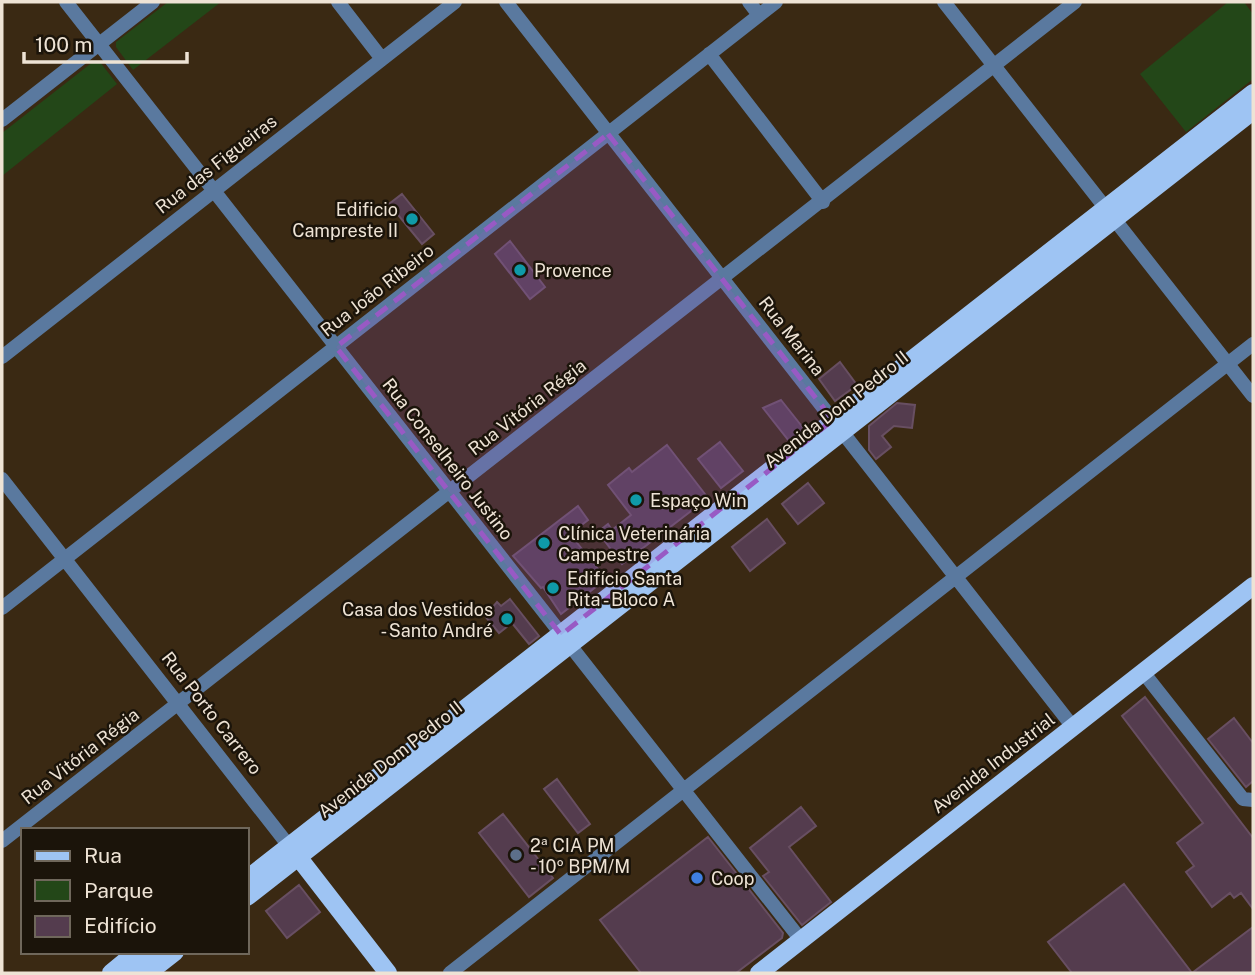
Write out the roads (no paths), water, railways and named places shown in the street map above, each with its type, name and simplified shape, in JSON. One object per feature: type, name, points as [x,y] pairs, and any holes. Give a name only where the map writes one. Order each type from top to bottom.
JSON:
[{"type":"main road","name":"Avenida Dom Pedro II","points":[[1110,214],[1253,93]]},
{"type":"main road","name":"Avenida Dom Pedro II","points":[[248,896],[294,851],[837,426],[1110,214],[1253,111]]},
{"type":"main road","name":"Avenida Industrial","points":[[759,973],[1253,586]]},
{"type":"main road","name":"Avenida Dom Pedro II","points":[[248,878],[294,851]]},
{"type":"main road","name":"Rua Porto Carrero","points":[[294,851],[388,973]]},
{"type":"main road","points":[[111,973],[135,954]]},
{"type":"main road","points":[[128,973],[164,960]]},
{"type":"main road","points":[[148,973],[164,960]]},
{"type":"street","name":"Rua Conselheiro Justino","points":[[66,2],[801,940]]},
{"type":"street","points":[[2,120],[153,2]]},
{"type":"street","points":[[338,2],[382,59]]},
{"type":"street","name":"Rua das Figueiras","points":[[2,357],[382,59],[438,7],[455,2]]},
{"type":"street","name":"Rua Marina","points":[[506,2],[1073,727]]},
{"type":"street","points":[[749,2],[759,15]]},
{"type":"street","name":"Rua João Ribeiro","points":[[2,608],[776,2]]},
{"type":"street","points":[[944,2],[1253,396]]},
{"type":"street","name":"Rua Vitória Régia","points":[[2,841],[823,202],[1075,2]]},
{"type":"street","points":[[709,54],[823,202]]},
{"type":"street","points":[[450,973],[1253,344]]},
{"type":"street","name":"Rua Porto Carrero","points":[[2,479],[294,851]]},
{"type":"street","points":[[1143,672],[1250,801]]},
{"type":"place","name":"Edificio Campreste II","points":[[412,219]]},
{"type":"place","name":"Provence","points":[[520,270]]},
{"type":"place","name":"Espaço Win","points":[[636,500]]},
{"type":"place","name":"Clínica Veterinária Campestre","points":[[544,543]]},
{"type":"place","name":"Edifício Santa Rita - Bloco A","points":[[553,588]]},
{"type":"place","name":"Casa dos Vestidos - Santo André","points":[[507,619]]},
{"type":"place","name":"2ª CIA PM - 10º BPM/M","points":[[516,855]]},
{"type":"place","name":"Coop","points":[[697,878]]}]
